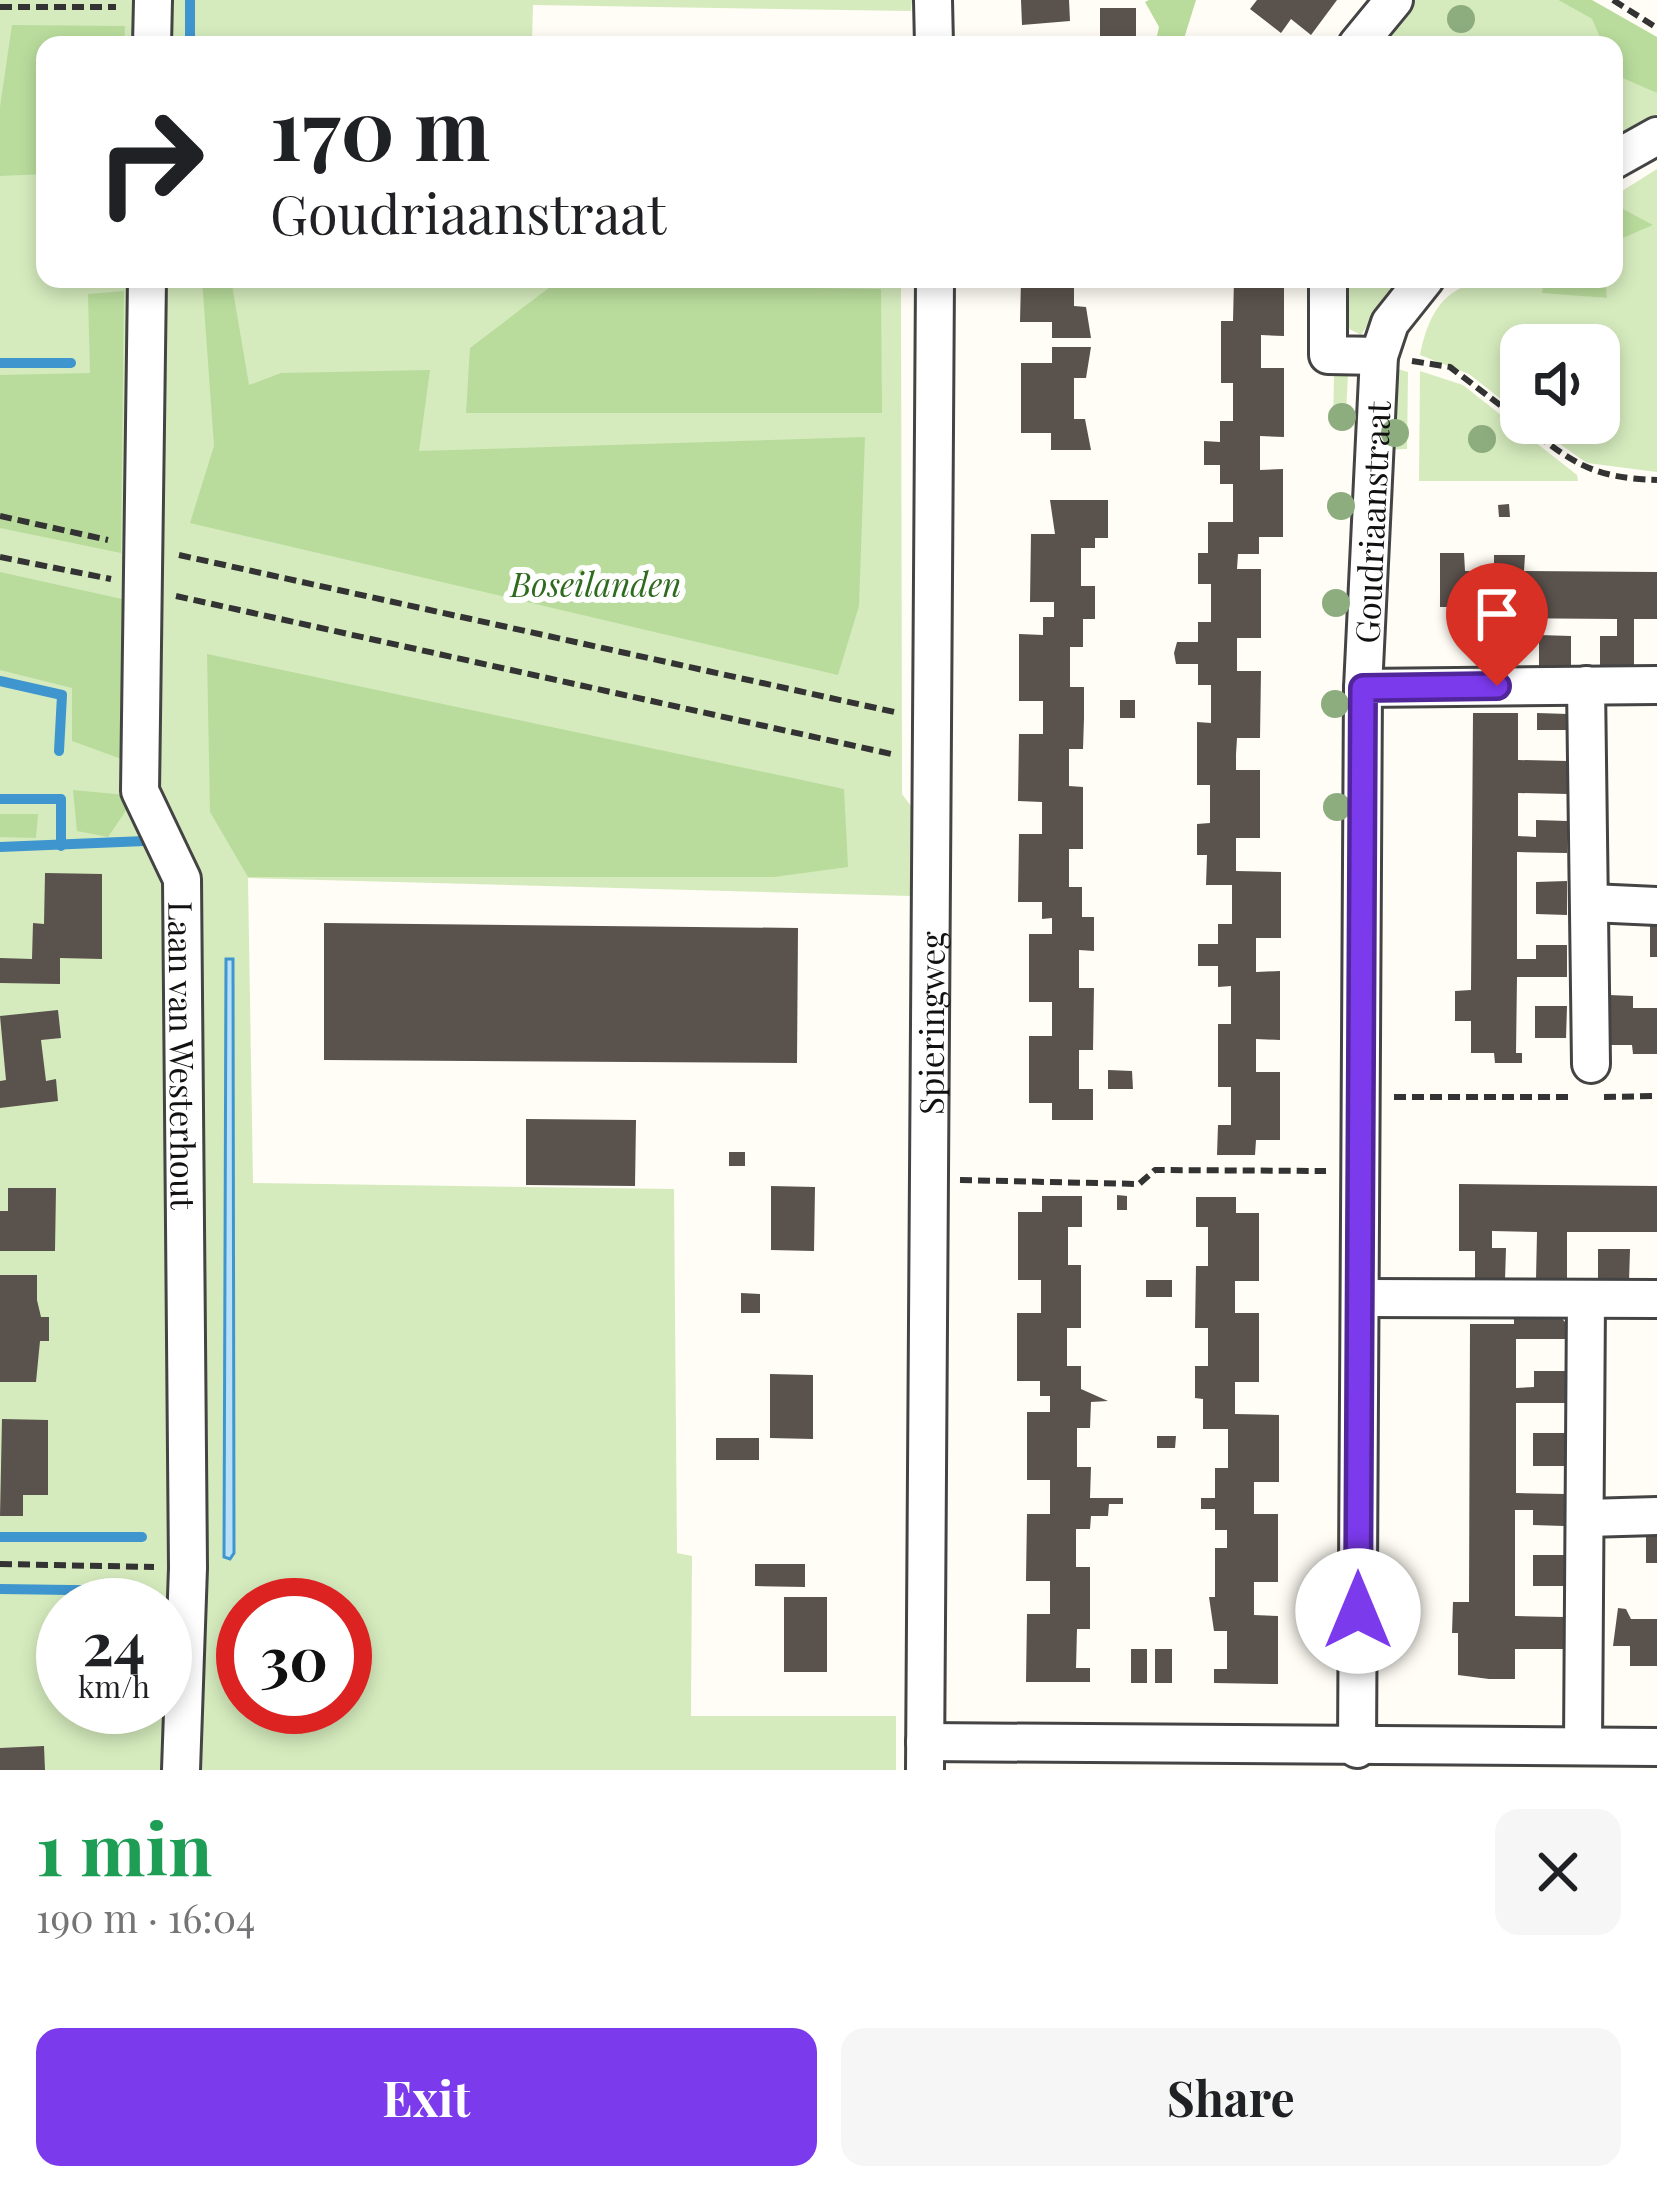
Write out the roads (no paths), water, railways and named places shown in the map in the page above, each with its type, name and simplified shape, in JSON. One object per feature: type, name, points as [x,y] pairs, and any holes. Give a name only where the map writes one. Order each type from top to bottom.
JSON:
[{"type":"street","points":[[933,0],[934,36]]},
{"type":"street","points":[[1364,36],[1394,0]]},
{"type":"street","points":[[152,36],[153,3]]},
{"type":"street","points":[[1623,155],[1657,136]]},
{"type":"street","name":"Laan van Westerhout","points":[[147,288],[140,791],[182,879],[188,1568],[182,1770]]},
{"type":"street","name":"Spieringweg","points":[[925,1756],[935,288]]},
{"type":"street","name":"Goudriaanstraat","points":[[1328,288],[1328,355],[1378,356]]},
{"type":"street","name":"Goudriaanstraat","points":[[1357,1749],[1363,688],[1378,356],[1390,323],[1417,288]]},
{"type":"street","name":"Goudriaanstraat","points":[[1363,688],[1657,685]]},
{"type":"street","points":[[1586,686],[1591,1064]]},
{"type":"street","points":[[1591,903],[1657,906]]},
{"type":"street","points":[[1360,1298],[1657,1299]]},
{"type":"street","points":[[1583,1746],[1586,1299]]},
{"type":"street","points":[[1588,1518],[1657,1516]]},
{"type":"street","points":[[925,1756],[1268,1758],[1357,1749],[1657,1747]]},
{"type":"water","points":[[226,959],[233,959],[234,1553],[230,1559],[224,1557]]},
{"type":"waterway","points":[[190,0],[190,36]]},
{"type":"waterway","points":[[0,363],[71,363]]},
{"type":"waterway","points":[[0,681],[62,695],[59,751]]},
{"type":"waterway","points":[[0,799],[61,799],[61,846]]},
{"type":"waterway","points":[[0,847],[145,841]]},
{"type":"waterway","points":[[0,1537],[142,1537]]},
{"type":"waterway","points":[[0,1589],[36,1590]]},
{"type":"park label","name":"Boseilanden","points":[[596,583]]}]
